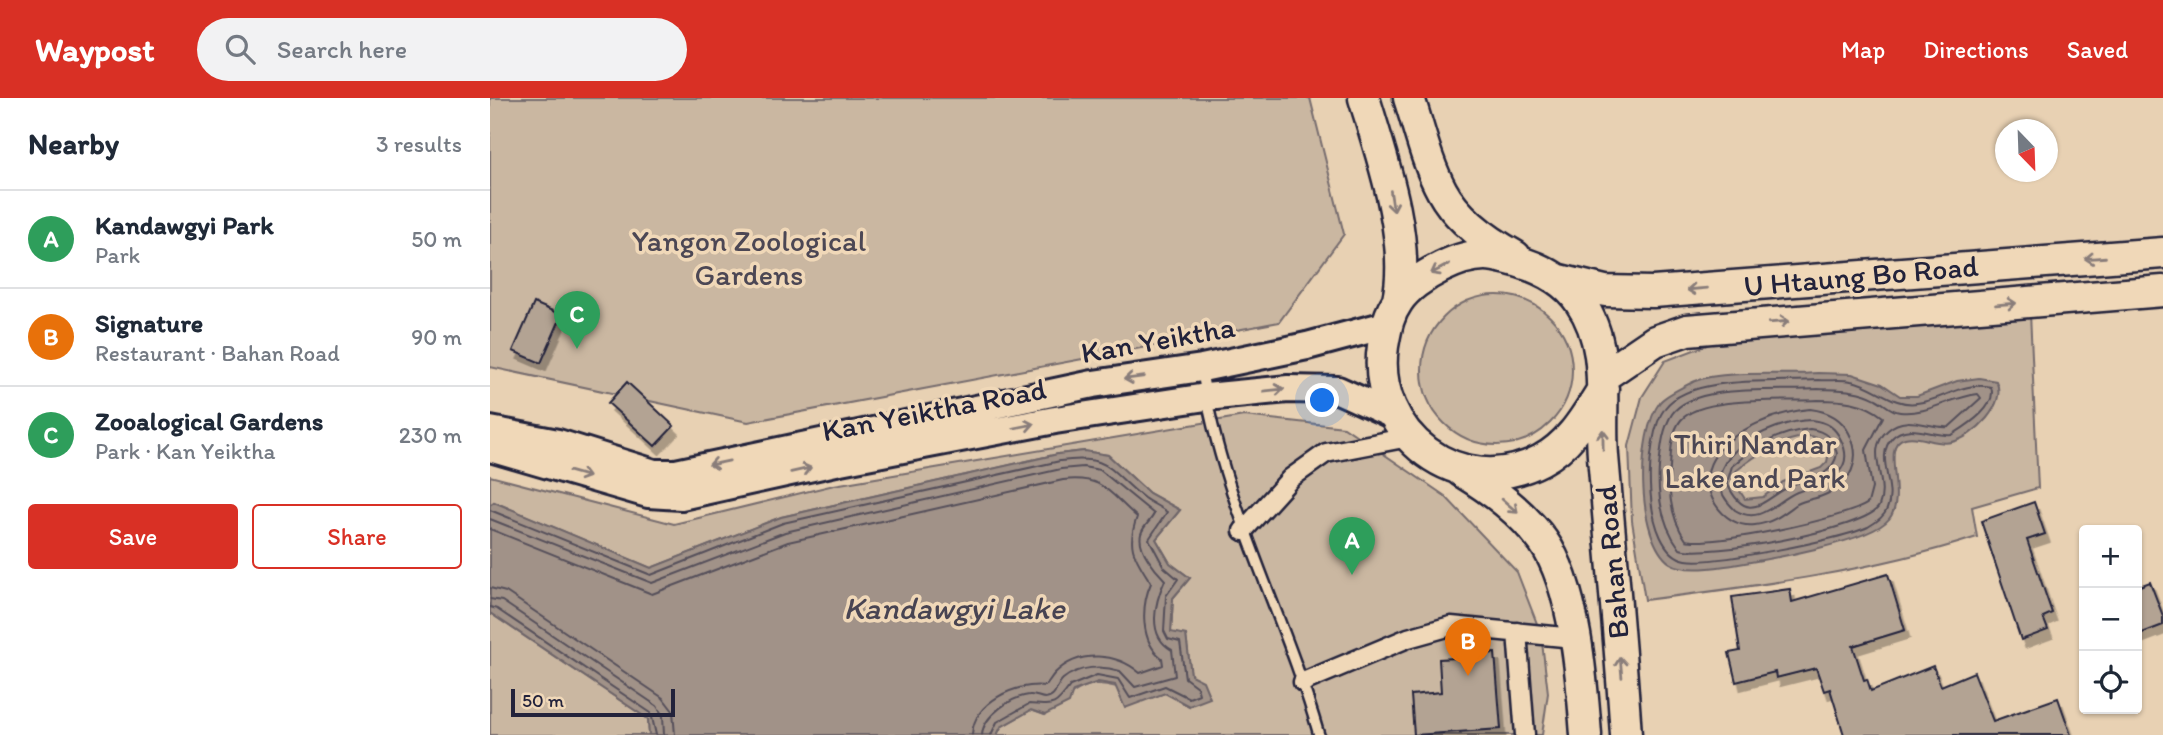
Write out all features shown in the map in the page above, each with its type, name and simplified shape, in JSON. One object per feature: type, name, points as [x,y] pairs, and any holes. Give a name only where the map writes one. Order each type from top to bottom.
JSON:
[{"type":"main road","points":[[1364,98],[1386,169],[1404,274],[1392,312],[1381,363],[1385,393],[1401,426],[1429,455],[1454,467],[1481,472],[1512,470],[1541,460],[1566,442],[1603,383],[1594,328],[1580,302],[1560,280],[1495,245],[1470,224],[1442,192],[1409,98]]},
{"type":"main road","name":"U Htaung Bo Road","points":[[1560,280],[1605,291],[1653,292],[2163,253]]},
{"type":"main road","points":[[1392,312],[1423,278],[1455,261],[1490,255],[1528,264]]},
{"type":"main road","name":"U Htaung Bo Road","points":[[1603,383],[1655,341],[1687,330],[2163,291]]},
{"type":"main road","name":"Kan Yeiktha","points":[[490,430],[546,452],[653,473],[676,472],[1093,384],[1202,368],[1307,346],[1392,312]]},
{"type":"main road","name":"Bahan Road","points":[[1603,383],[1602,447],[1626,735]]},
{"type":"main road","name":"Kan Yeiktha Road","points":[[490,449],[546,452],[648,494],[681,496],[961,438],[1206,397],[1289,389],[1338,390],[1401,426]]},
{"type":"main road","name":"Bahan Road","points":[[1454,467],[1516,510],[1544,542],[1562,580],[1574,638],[1586,735]]},
{"type":"street","points":[[1243,531],[1291,478],[1326,453],[1401,426]]},
{"type":"street","points":[[1303,682],[1408,638],[1451,626],[1574,638]]},
{"type":"street","points":[[1517,632],[1525,735]]},
{"type":"lane","points":[[1202,368],[1219,456],[1243,531],[1303,682],[1319,735]]},
{"type":"green space","name":"Yangon Zoological Gardens","points":[[490,98],[1310,98],[1344,234],[1279,322],[748,422],[490,367]]},
{"type":"green space","points":[[1497,295],[1526,300],[1550,317],[1567,341],[1572,370],[1567,399],[1550,423],[1526,440],[1497,445],[1468,440],[1444,423],[1427,399],[1422,370],[1427,341],[1444,317],[1468,300]]},
{"type":"green space","name":"Thiri Nandar Lake and Park","points":[[2030,313],[2038,488],[1972,507],[1977,537],[1854,569],[1645,600],[1632,521],[1629,446],[1642,397],[1665,361],[1715,342]]},
{"type":"green space","points":[[1244,416],[1344,427],[1445,496],[1517,572],[1541,634],[1548,693],[1542,735],[997,735],[1001,727],[1031,710],[1045,715],[1072,694],[1093,684],[1115,687],[1147,699],[1165,693],[1189,706],[1191,676],[1186,635],[1171,633],[1173,598],[1190,578],[1170,563],[1156,539],[1180,510],[1149,493],[1108,455],[1084,451],[1058,454],[781,517],[651,568],[494,502],[490,505],[490,476],[674,524],[834,485]]},
{"type":"green space","points":[[490,613],[648,719],[649,735],[490,735]]},
{"type":"water","points":[[1852,374],[1882,384],[1900,396],[1917,396],[1957,381],[1979,378],[1996,381],[1997,400],[1979,427],[1961,439],[1946,443],[1911,437],[1898,442],[1894,450],[1894,509],[1889,519],[1862,535],[1748,563],[1692,569],[1670,563],[1659,550],[1651,532],[1643,485],[1647,437],[1652,417],[1660,402],[1691,383],[1717,376]],"holes":[[[1810,436],[1824,440],[1829,452],[1827,462],[1821,468],[1783,482],[1763,497],[1745,499],[1734,482],[1736,471],[1770,448],[1789,440]]]},
{"type":"water","name":"Kandawgyi Lake","points":[[1084,451],[1108,455],[1149,493],[1180,510],[1156,539],[1170,563],[1190,578],[1173,598],[1171,632],[1186,635],[1191,675],[1203,681],[1210,698],[1189,706],[1165,693],[1125,708],[1115,685],[1098,682],[1073,691],[1069,703],[1045,715],[1031,710],[1001,727],[997,735],[649,735],[648,719],[490,613],[490,505],[494,502],[651,568],[781,517],[1058,454]]},
{"type":"building","points":[[534,303],[562,315],[541,363],[513,351]]},
{"type":"building","points":[[627,382],[674,426],[655,446],[608,403]]},
{"type":"building","points":[[2034,502],[2045,534],[2027,540],[2052,613],[2043,617],[2048,630],[2021,640],[1981,521]]},
{"type":"building","points":[[1888,574],[1905,630],[1853,646],[1864,680],[1867,679],[1871,691],[1933,666],[1941,686],[1974,672],[1993,721],[2058,698],[2071,735],[1844,735],[1830,689],[1824,691],[1816,668],[1776,678],[1775,672],[1736,682],[1729,653],[1740,651],[1732,597],[1790,589],[1792,602]]},
{"type":"building","points":[[2150,582],[2163,616],[2163,625],[2142,633],[2142,588],[2142,585]]},
{"type":"building","points":[[1454,638],[1481,640],[1482,654],[1495,653],[1501,729],[1414,735],[1411,695],[1441,692],[1439,659],[1455,658]]},
{"type":"place","name":"Zooalogical Gardens","points":[[577,349]]},
{"type":"place","name":"Kandawgyi Park","points":[[1352,575]]},
{"type":"place","name":"Signature","points":[[1468,676]]}]
